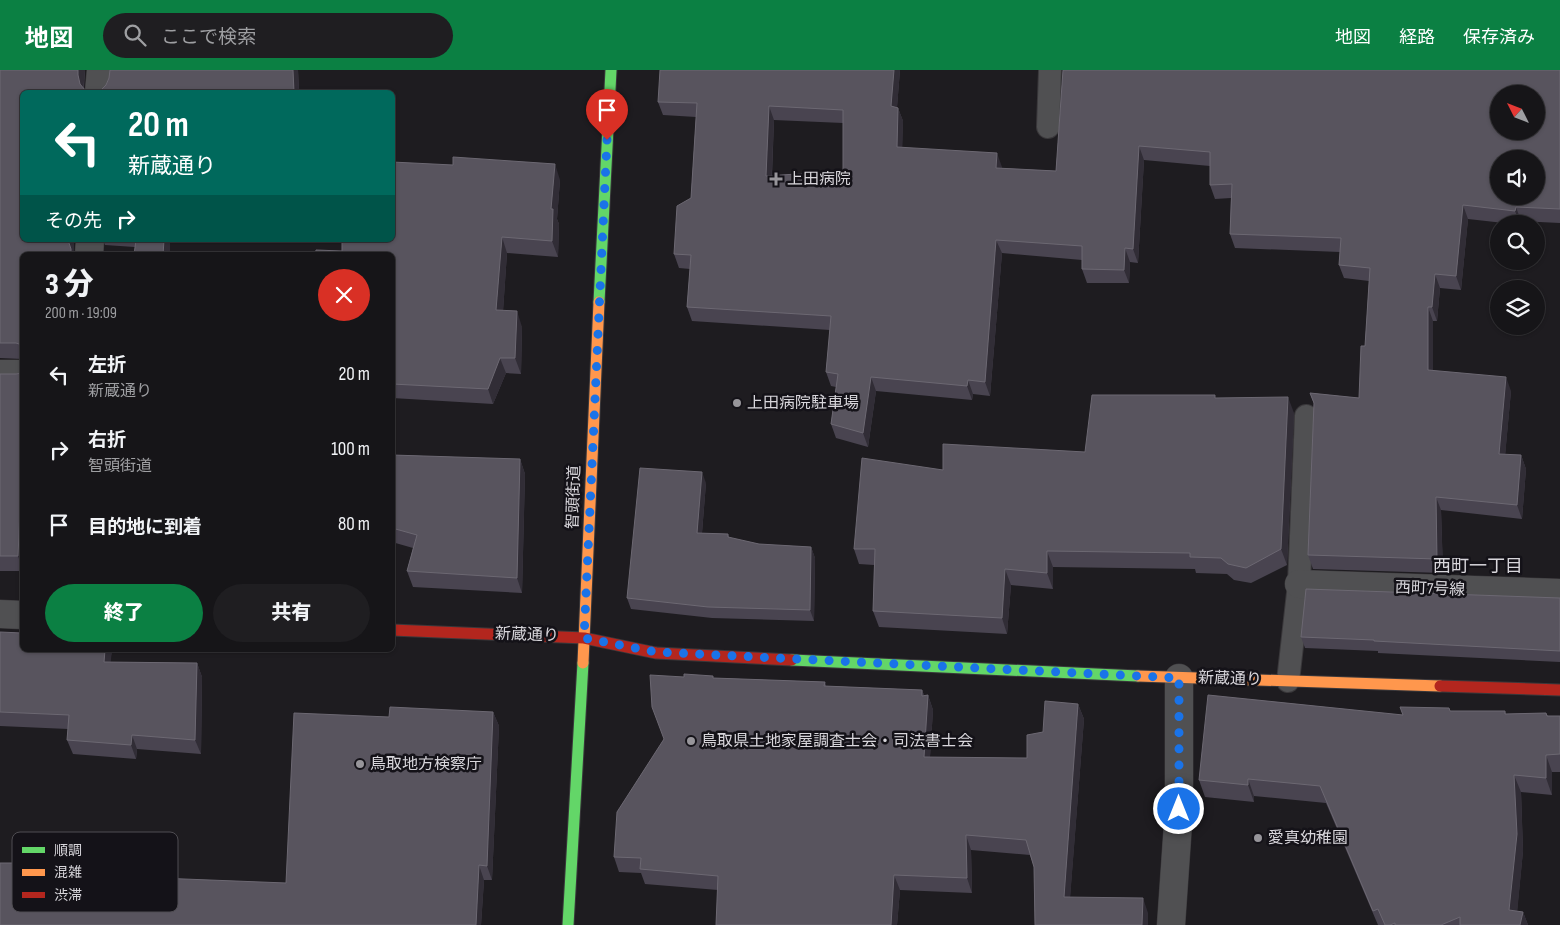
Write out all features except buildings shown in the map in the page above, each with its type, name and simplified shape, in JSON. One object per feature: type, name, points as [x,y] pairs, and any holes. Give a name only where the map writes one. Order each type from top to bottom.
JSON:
[{"type":"street","points":[[100,90],[101,70]]},
{"type":"street","name":"智頭街道","points":[[568,925],[584,638],[611,70]]},
{"type":"street","points":[[0,374],[20,374]]},
{"type":"street","name":"西町7号線","points":[[1299,584],[1560,593]]},
{"type":"street","points":[[0,614],[20,615]]},
{"type":"street","name":"新蔵通り","points":[[395,630],[584,638],[656,652],[1179,678],[1560,690]]},
{"type":"street","points":[[1172,925],[1179,809],[1179,678]]},
{"type":"lane","points":[[1048,128],[1050,70]]},
{"type":"lane","points":[[1288,681],[1299,584],[1306,416]]},
{"type":"traffic: fast","points":[[599,302],[611,70]]},
{"type":"traffic: fast","points":[[792,660],[1138,676]]},
{"type":"traffic: fast","points":[[568,925],[583,663]]},
{"type":"traffic: slow","points":[[583,663],[599,302]]},
{"type":"traffic: slow","points":[[1138,676],[1440,686]]},
{"type":"traffic: jam","points":[[395,630],[584,638],[656,653],[792,660]]},
{"type":"traffic: jam","points":[[1440,686],[1560,690]]},
{"type":"place","name":"上田病院","points":[[776,179]]},
{"type":"place","name":"上田病院駐車場","points":[[737,403]]},
{"type":"place","name":"鳥取県土地家屋調査士会・司法書士会","points":[[691,741]]},
{"type":"place","name":"鳥取地方検察庁","points":[[360,764]]},
{"type":"place","name":"愛真幼稚園","points":[[1258,838]]},
{"type":"district","name":"西町一丁目","points":[[1478,566]]},
{"type":"route","points":[[607,140],[584,638],[656,652],[1179,678],[1179,809]]}]
